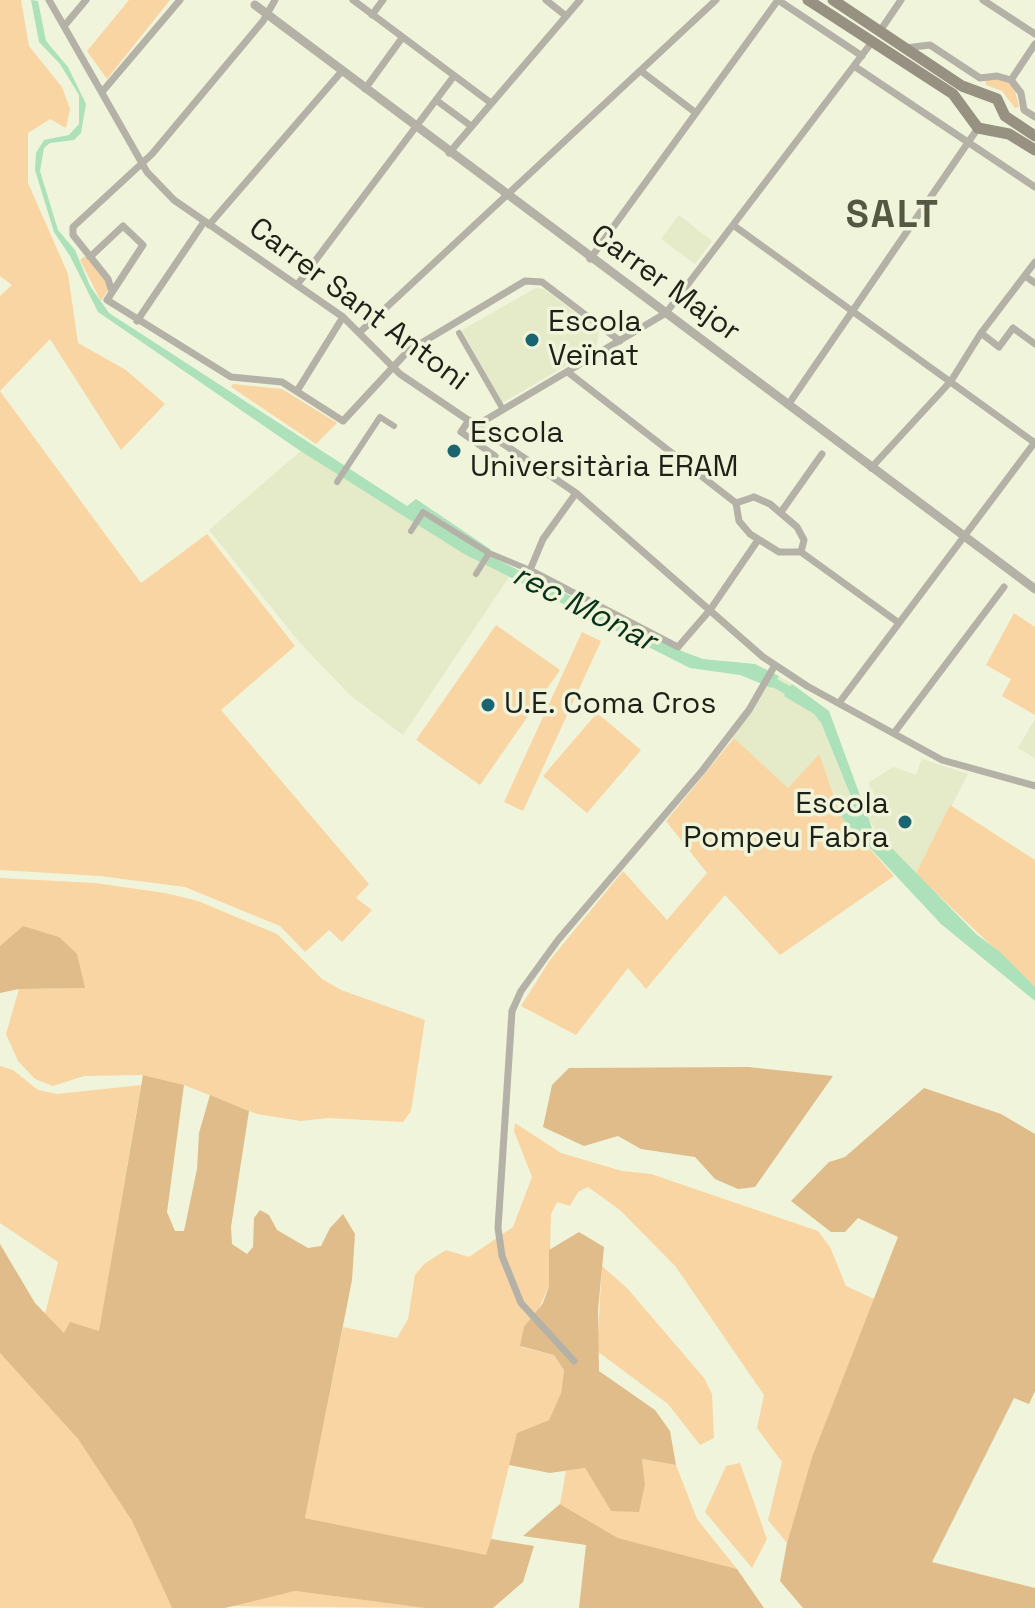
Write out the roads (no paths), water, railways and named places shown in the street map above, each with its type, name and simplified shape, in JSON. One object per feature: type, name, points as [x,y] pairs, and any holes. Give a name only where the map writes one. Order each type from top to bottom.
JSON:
[{"type":"main road","points":[[808,0],[953,94],[972,115],[978,128],[994,130],[1035,150]]},
{"type":"main road","points":[[833,0],[962,86],[1000,101],[1005,116],[1035,136]]},
{"type":"main road","points":[[972,115],[975,105],[985,96]]},
{"type":"main road","points":[[994,130],[1005,116]]},
{"type":"street","name":"Carrer Sant Antoni","points":[[49,0],[143,164],[167,194],[343,317],[394,367],[576,493],[774,668],[942,760],[1035,786]]},
{"type":"street","points":[[65,25],[86,0]]},
{"type":"street","points":[[102,92],[180,0]]},
{"type":"street","points":[[111,290],[108,279],[73,235],[73,227],[143,164],[268,14],[275,0]]},
{"type":"street","points":[[353,0],[491,103]]},
{"type":"street","points":[[372,15],[383,0]]},
{"type":"street","points":[[546,0],[566,16]]},
{"type":"street","points":[[449,153],[580,0]]},
{"type":"street","points":[[360,332],[716,0]]},
{"type":"street","points":[[590,259],[778,0],[862,56]]},
{"type":"street","points":[[880,31],[901,0]]},
{"type":"street","points":[[983,0],[1035,34]]},
{"type":"street","name":"Carrer Major","points":[[251,2],[590,259],[1035,589]]},
{"type":"street","points":[[365,89],[402,38]]},
{"type":"street","points":[[495,456],[461,432],[473,422],[569,373],[666,313],[872,42]]},
{"type":"street","points":[[1011,80],[1035,44]]},
{"type":"street","points":[[905,48],[930,45],[980,78],[997,76],[1011,80],[1021,93],[1024,110],[1035,117]]},
{"type":"street","points":[[854,66],[1035,187]]},
{"type":"street","points":[[137,321],[206,224],[342,71]]},
{"type":"street","points":[[641,71],[696,113]]},
{"type":"street","points":[[297,285],[454,76]]},
{"type":"street","points":[[436,100],[471,126]]},
{"type":"street","points":[[788,405],[978,128]]},
{"type":"street","points":[[733,225],[1035,442],[839,703]]},
{"type":"street","points":[[90,257],[123,226],[143,245],[107,300],[231,377],[282,382],[343,421],[408,351],[525,281],[542,282],[620,341]]},
{"type":"street","points":[[871,468],[951,381],[981,333],[1035,262]]},
{"type":"street","points":[[1025,276],[1035,283]]},
{"type":"street","points":[[297,391],[343,317]]},
{"type":"street","points":[[981,333],[999,347],[1013,328],[1035,344]]},
{"type":"street","points":[[459,333],[501,406]]},
{"type":"street","points":[[569,373],[736,503],[739,521],[758,540],[779,552],[801,552],[899,623]]},
{"type":"street","points":[[338,479],[380,417],[394,426]]},
{"type":"street","points":[[781,512],[822,454]]},
{"type":"street","points":[[530,570],[543,539],[576,493]]},
{"type":"street","points":[[736,503],[754,497],[781,512],[802,533],[801,552]]},
{"type":"street","points":[[413,528],[423,512],[489,553],[530,570],[678,647],[710,610],[758,540]]},
{"type":"street","points":[[476,574],[489,553]]},
{"type":"street","points":[[894,733],[1004,587]]},
{"type":"street","points":[[574,1361],[521,1303],[502,1256],[498,1228],[506,1148],[506,1069],[512,1011],[521,991],[558,940],[702,771],[774,668]]},
{"type":"water","points":[[31,0],[38,1],[46,41],[68,67],[86,104],[81,133],[74,140],[50,143],[44,148],[40,171],[58,230],[75,250],[90,286],[109,313],[407,506],[416,499],[490,549],[492,557],[684,652],[703,659],[755,664],[779,676],[772,688],[740,675],[690,668],[464,554],[299,450],[98,312],[70,256],[54,232],[35,170],[36,153],[44,140],[69,135],[79,124],[79,95],[60,64],[39,42]]},
{"type":"water","points":[[792,684],[829,711],[872,828],[976,934],[1000,952],[1035,987],[1035,1001],[941,924],[842,818],[839,805],[852,799],[821,723],[814,714],[784,696]]},
{"type":"waterway","name":"rec Monar","points":[[767,679],[797,695]]},
{"type":"place","name":"Escola Veïnat","points":[[532,340]]},
{"type":"place","name":"Escola Universitària ERAM","points":[[454,451]]},
{"type":"place","name":"U.E. Coma Cros","points":[[488,705]]},
{"type":"place","name":"Escola Pompeu Fabra","points":[[905,822]]},
{"type":"district","name":"SALT","points":[[893,217]]}]
